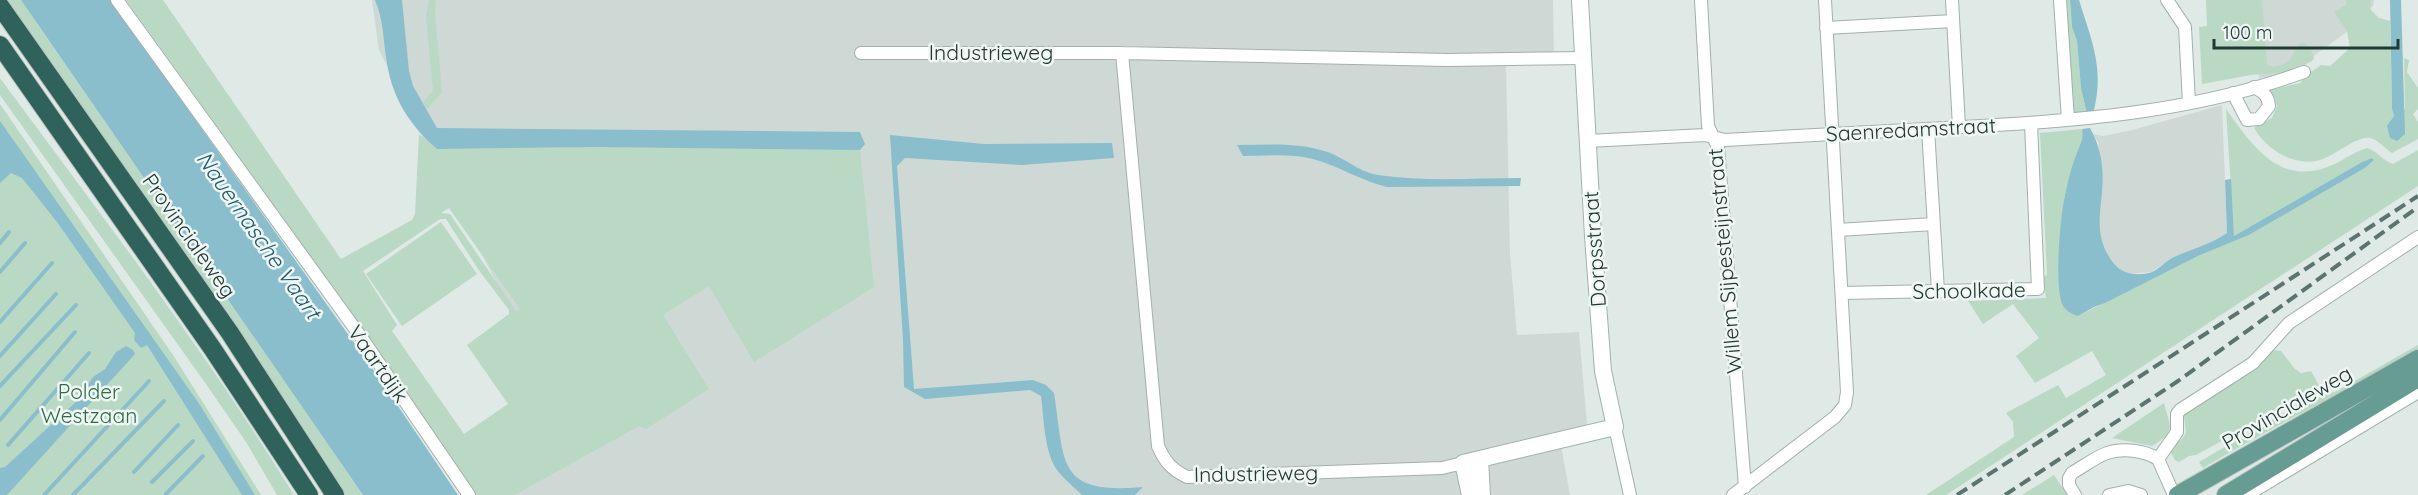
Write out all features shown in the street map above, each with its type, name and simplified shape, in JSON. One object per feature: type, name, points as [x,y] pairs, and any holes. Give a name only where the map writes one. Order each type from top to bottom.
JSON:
[{"type":"highway","name":"Provincialeweg","points":[[0,6],[230,333],[335,495]]},
{"type":"highway","points":[[0,45],[212,348],[309,495]]},
{"type":"main road","name":"Provincialeweg","points":[[2176,495],[2418,359]]},
{"type":"main road","name":"Provincialeweg","points":[[2226,495],[2418,378]]},
{"type":"street","name":"Vaartdijk","points":[[117,0],[361,337],[469,495]]},
{"type":"street","name":"Dorpsstraat","points":[[1580,0],[1603,371],[1630,495]]},
{"type":"street","name":"Willem Sijpesteijnstraat","points":[[1701,0],[1708,126],[1718,147],[1744,487]]},
{"type":"street","points":[[1733,495],[1835,417],[1845,405],[1847,392],[1825,0]]},
{"type":"street","points":[[1952,0],[1959,127]]},
{"type":"street","points":[[2060,0],[2068,120]]},
{"type":"street","points":[[2167,0],[2185,27],[2189,103]]},
{"type":"street","points":[[1826,28],[1953,21]]},
{"type":"street","name":"Industrieweg","points":[[861,53],[1122,53],[1448,60],[1583,58]]},
{"type":"street","name":"Industrieweg","points":[[1122,53],[1158,446],[1164,460],[1173,470],[1187,477],[1205,477],[1443,468],[1615,427]]},
{"type":"street","name":"Saenredamstraat","points":[[1588,141],[1705,135],[1725,140],[2068,120],[2130,114],[2189,103],[2304,72]]},
{"type":"street","points":[[2233,93],[2247,120],[2259,119],[2269,106],[2268,98],[2254,87]]},
{"type":"street","name":"Schoolkade","points":[[1842,293],[2038,289],[2031,123]]},
{"type":"street","points":[[1928,129],[1938,291]]},
{"type":"street","points":[[1838,230],[1933,224]]},
{"type":"street","points":[[2158,459],[2177,432],[2177,414],[2185,405],[2253,363],[2289,323],[2418,237]]},
{"type":"street","points":[[2247,495],[2418,392]]},
{"type":"street","points":[[2075,495],[2069,485],[2072,473],[2118,448],[2143,452],[2158,459],[2176,495]]},
{"type":"street","points":[[1470,495],[1472,461]]},
{"type":"street","points":[[1472,461],[1482,495]]},
{"type":"street","points":[[2109,495],[2128,491],[2141,495]]},
{"type":"shaded area","points":[[372,0],[1553,0],[1554,60],[1506,64],[1510,254],[1517,335],[1579,332],[1588,436],[1561,445],[1570,495],[515,495],[600,447],[497,284],[379,50]]},
{"type":"shaded area","points":[[2256,0],[2374,0],[2373,6],[2353,27],[2303,64],[2273,76],[2259,78]]},
{"type":"shaded area","points":[[2222,105],[2227,233],[2214,242],[2173,258],[2151,272],[2128,274],[2117,269],[2103,249],[2099,234],[2102,169],[2098,142],[2093,134],[2103,136],[2132,130]]},
{"type":"green space","points":[[6,0],[21,0],[363,495],[345,495],[298,420]]},
{"type":"green space","points":[[126,0],[163,0],[341,259],[412,220],[415,214],[419,134],[437,149],[597,147],[860,150],[874,287],[754,362],[709,286],[663,315],[709,389],[646,429],[639,426],[515,495],[476,495],[269,198]],"holes":[[[449,208],[520,309],[516,311],[450,214],[441,213]],[[440,219],[446,219],[478,269],[509,310],[509,314],[467,345],[508,404],[464,434],[392,331],[397,325],[363,271]]]},
{"type":"green space","points":[[429,0],[436,0],[435,13],[442,92],[427,109],[423,102],[433,91],[426,17]]},
{"type":"green space","points":[[2064,0],[2070,0],[2072,27],[2077,41],[2081,88],[2087,114],[2075,115],[2071,110]]},
{"type":"green space","points":[[2206,0],[2262,0],[2267,64],[2273,67],[2286,63],[2302,42],[2310,47],[2314,58],[2290,72],[2251,75],[2202,84],[2199,27],[2207,26]]},
{"type":"green space","points":[[2346,0],[2371,0],[2370,9],[2379,18],[2390,21],[2392,109],[2394,117],[2405,109],[2404,58],[2409,60],[2407,72],[2418,88],[2418,109],[2413,114],[2418,122],[2418,139],[2392,153],[2376,140],[2364,138],[2320,160],[2310,162],[2291,159],[2274,150],[2254,128],[2272,118],[2277,106],[2274,96],[2265,91],[2301,83],[2302,78],[2321,65],[2330,66],[2350,48],[2347,31],[2334,12],[2346,5]]},
{"type":"green space","points":[[0,78],[188,335],[294,495],[277,495],[246,442],[206,384],[0,95]]},
{"type":"green space","name":"Polder Westzaan","points":[[0,104],[173,355],[261,495],[0,495]]},
{"type":"green space","points":[[2226,109],[2246,136],[2269,159],[2282,167],[2296,171],[2312,171],[2330,166],[2368,148],[2393,164],[2418,150],[2418,186],[1946,495],[1926,495],[2014,437],[2013,422],[2006,413],[2058,385],[2066,398],[2106,375],[2092,351],[2035,383],[2016,356],[2039,338],[2013,304],[1983,324],[1968,301],[2046,298],[2043,277],[2047,275],[2040,133],[2082,129],[2084,140],[2076,154],[2064,199],[2059,276],[2063,305],[2078,316],[2198,256],[2249,235],[2365,168],[2374,160],[2372,158],[2362,162],[2234,236]]},
{"type":"green space","points":[[441,222],[477,274],[402,326],[366,274]]},
{"type":"green space","points":[[2418,345],[2418,349],[2203,468],[2199,462],[2296,406],[2337,391]]},
{"type":"green space","points":[[2273,350],[2281,351],[2301,373],[2311,371],[2320,387],[2196,455],[2179,462],[2175,460],[2169,450],[2186,433],[2184,416],[2188,411],[2257,366]]},
{"type":"green space","points":[[2164,403],[2170,428],[2160,441],[2152,446],[2112,438]]},
{"type":"green space","points":[[2054,475],[2067,495],[2022,495]]},
{"type":"water","name":"Nauernasche Vaart","points":[[21,0],[110,0],[377,375],[458,495],[363,495]]},
{"type":"water","points":[[375,0],[402,0],[409,71],[413,86],[437,128],[860,132],[865,144],[860,150],[597,147],[437,149],[411,121],[393,88]]},
{"type":"water","points":[[2070,0],[2079,0],[2095,56],[2098,83],[2093,114],[2087,114],[2081,88],[2077,41],[2072,27]]},
{"type":"water","points":[[2390,0],[2401,0],[2405,134],[2397,141],[2390,138],[2387,126],[2394,116]]},
{"type":"water","points":[[0,121],[200,405],[255,495],[242,495],[147,345],[141,348],[134,340],[135,333],[57,222],[22,178],[11,173],[0,183]]},
{"type":"water","points":[[2090,128],[2098,147],[2103,180],[2101,238],[2105,249],[2119,269],[2133,274],[2152,272],[2172,258],[2227,233],[2225,180],[2231,179],[2234,236],[2362,162],[2372,158],[2374,160],[2365,168],[2249,235],[2198,256],[2078,316],[2066,310],[2060,297],[2058,271],[2060,238],[2062,210],[2072,165],[2082,140],[2082,129]]},
{"type":"water","points":[[890,135],[984,144],[1112,143],[1114,158],[1022,165],[905,158],[897,166],[914,389],[1033,380],[1046,385],[1054,393],[1060,438],[1070,469],[1080,479],[1094,486],[1143,487],[1135,495],[1082,495],[1064,478],[1051,459],[1045,433],[1041,396],[1030,390],[925,399],[904,387]]},
{"type":"water","points":[[1237,145],[1313,148],[1331,153],[1364,171],[1378,175],[1432,179],[1521,178],[1520,186],[1387,187],[1305,157],[1243,156]]},
{"type":"water","points":[[126,346],[135,354],[7,495],[0,495],[0,468],[5,467],[76,402],[93,377],[105,369],[116,352]]},
{"type":"waterway","points":[[0,243],[9,232]]},
{"type":"waterway","points":[[0,272],[25,243]]},
{"type":"waterway","points":[[0,322],[52,263]]},
{"type":"waterway","points":[[0,356],[56,294]]},
{"type":"waterway","points":[[0,386],[76,305]]},
{"type":"waterway","points":[[0,420],[75,332]]},
{"type":"waterway","points":[[8,445],[89,353]]},
{"type":"waterway","points":[[44,495],[149,381]]},
{"type":"waterway","points":[[73,495],[164,401]]},
{"type":"waterway","points":[[134,472],[178,425]]},
{"type":"waterway","points":[[152,482],[193,441]]},
{"type":"waterway","points":[[166,494],[203,456]]},
{"type":"railway","points":[[1957,495],[2418,196]]},
{"type":"railway","points":[[2005,495],[2178,381],[2418,207]]}]
